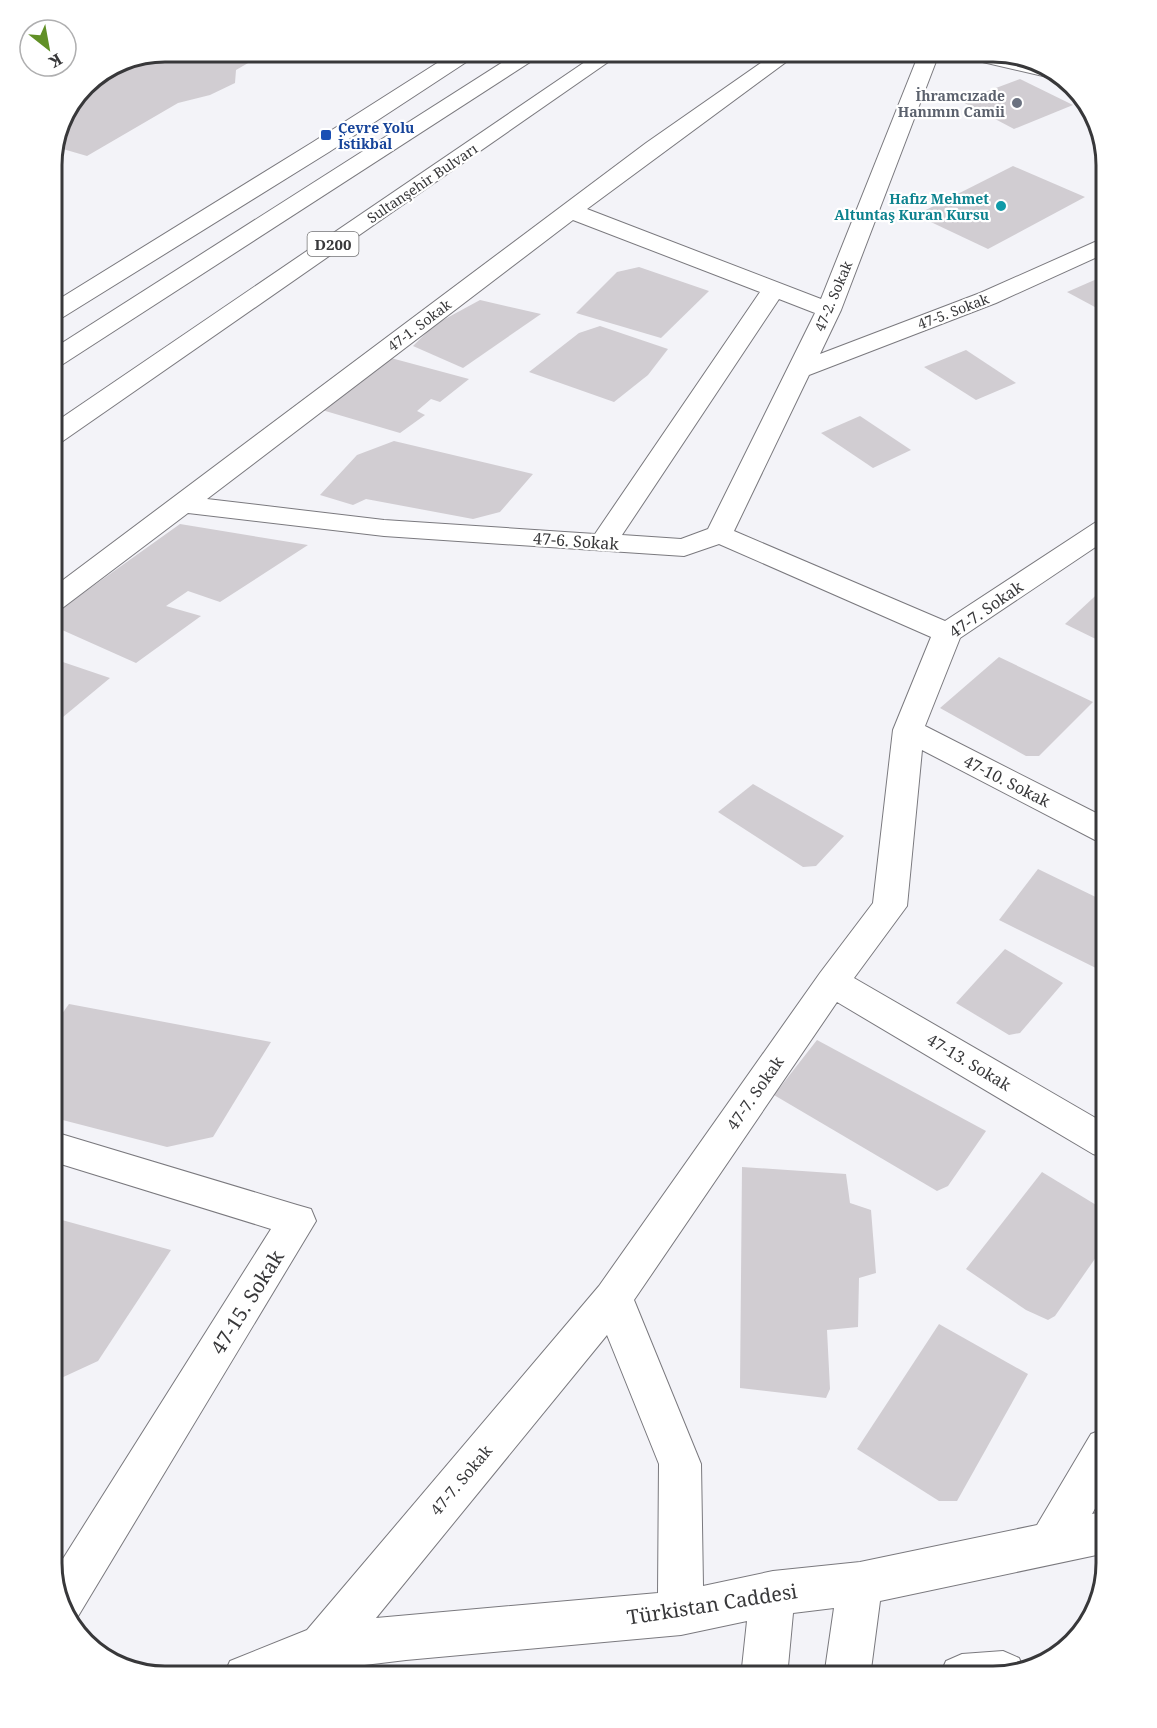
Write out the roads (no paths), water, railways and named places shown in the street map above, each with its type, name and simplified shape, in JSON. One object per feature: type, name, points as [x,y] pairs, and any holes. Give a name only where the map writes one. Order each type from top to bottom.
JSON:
[{"type":"main road","points":[[62,307],[321,147],[453,62]]},
{"type":"main road","points":[[62,354],[517,62]]},
{"type":"main road","name":"Sultanşehir Bulvarı","points":[[62,429],[598,62]]},
{"type":"main road","name":"47-1. Sokak","points":[[62,595],[654,148],[775,62]]},
{"type":"main road","name":"47-2. Sokak","points":[[719,534],[829,310],[926,62]]},
{"type":"main road","points":[[571,211],[829,310]]},
{"type":"main road","name":"47-5. Sokak","points":[[798,371],[988,298],[1096,249]]},
{"type":"main road","points":[[603,543],[774,289]]},
{"type":"main road","name":"47-6. Sokak","points":[[182,504],[384,528],[684,548],[719,534]]},
{"type":"main road","points":[[719,534],[947,633]]},
{"type":"main road","name":"47-7. Sokak","points":[[322,1647],[613,1298],[832,982],[890,906],[908,730],[947,633],[1096,536]]},
{"type":"main road","name":"47-10. Sokak","points":[[908,730],[1096,827]]},
{"type":"main road","name":"47-13. Sokak","points":[[832,982],[1096,1137]]},
{"type":"main road","name":"47-15. Sokak","points":[[62,1149],[297,1221],[66,1594]]},
{"type":"main road","points":[[613,1298],[680,1464],[681,1614]]},
{"type":"main road","points":[[1053,1542],[1096,1466]]},
{"type":"main road","name":"Türkistan Caddesi","points":[[274,1666],[322,1647],[406,1637],[681,1614],[773,1593],[861,1584],[1096,1534]]},
{"type":"main road","points":[[849,1666],[861,1584]]},
{"type":"main road","points":[[765,1666],[773,1593]]},
{"type":"place","name":"İhramcızade Hanımın Camii","points":[[1017,103]]},
{"type":"place","name":"Çevre Yolu İstikbal","points":[[326,135]]},
{"type":"place","name":"Hafız Mehmet Altuntaş Kuran Kursu","points":[[1001,206]]}]
